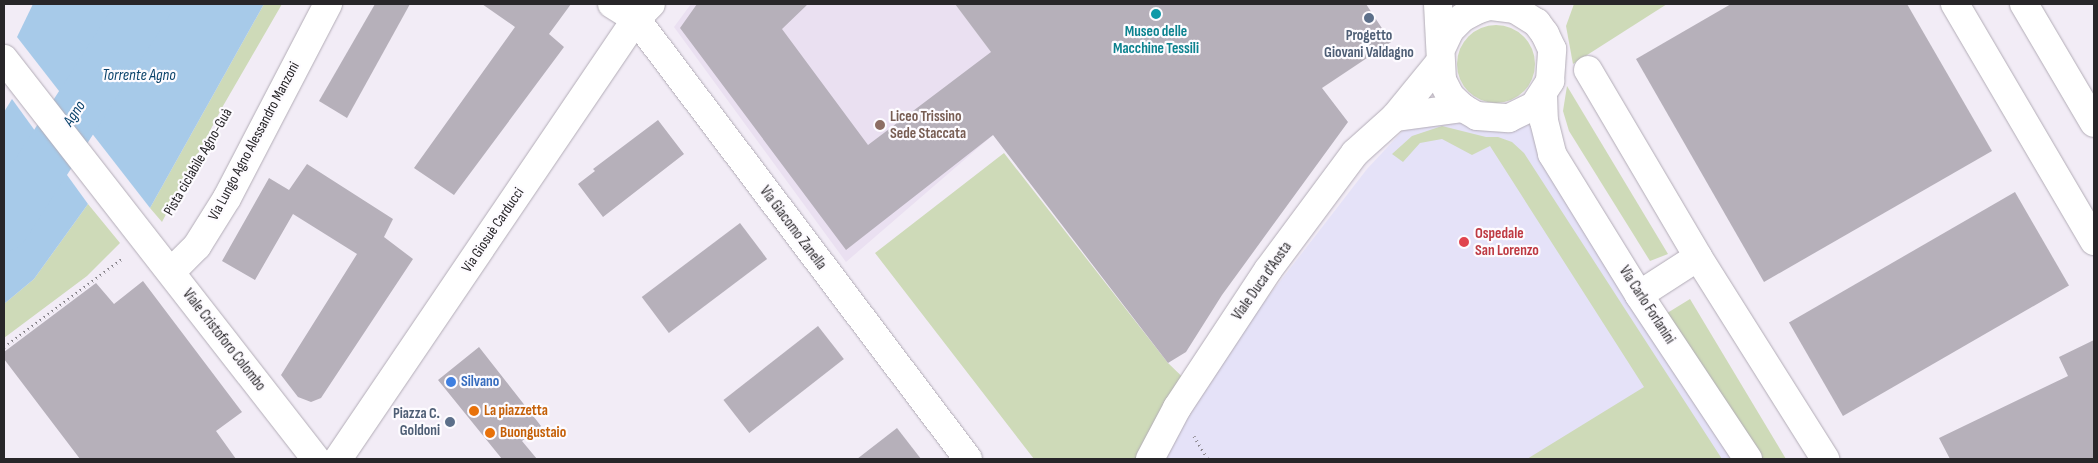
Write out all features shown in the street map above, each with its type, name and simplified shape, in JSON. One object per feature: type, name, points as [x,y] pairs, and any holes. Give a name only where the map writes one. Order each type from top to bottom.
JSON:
[{"type":"street","name":"Via Lungo Agno Alessandro Manzoni","points":[[171,272],[197,246],[227,198],[328,4]]},
{"type":"street","name":"Via Giacomo Zanella","points":[[612,4],[643,11],[968,459]]},
{"type":"street","points":[[1438,4],[1442,80],[1450,96],[1463,108],[1477,116],[1509,118],[1522,114],[1543,96]]},
{"type":"street","points":[[1548,4],[1545,34],[1553,65],[1543,96],[1549,148]]},
{"type":"street","points":[[1955,4],[2094,241]]},
{"type":"street","points":[[2024,4],[2094,123]]},
{"type":"street","points":[[1441,54],[1462,18],[1487,6],[1527,15],[1545,34]]},
{"type":"street","name":"Via Giosuè Carducci","points":[[338,459],[643,11]]},
{"type":"street","name":"Viale Duca d'Aosta","points":[[1150,459],[1177,408],[1268,270],[1355,153],[1395,117],[1441,54]]},
{"type":"street","name":"Viale Cristoforo Colombo","points":[[4,59],[316,459]]},
{"type":"street","points":[[1588,70],[1698,257],[1824,459]]},
{"type":"street","points":[[1395,117],[1463,108]]},
{"type":"street","points":[[1509,118],[1549,148]]},
{"type":"street","name":"Via Carlo Forlanini","points":[[1549,148],[1640,295],[1748,459]]},
{"type":"street","points":[[1640,295],[1698,257]]},
{"type":"path","points":[[4,347],[129,254],[120,243],[133,225]]},
{"type":"shaded area","name":"Liceo Trissino Sede Staccata","points":[[691,4],[955,4],[1033,106],[993,135],[846,262],[674,27]]},
{"type":"shaded area","name":"Ospedale San Lorenzo","points":[[1478,105],[1550,133],[1757,459],[1159,459],[1220,359],[1367,169],[1425,107]]},
{"type":"green space","points":[[264,4],[282,4],[223,106],[162,222],[150,208]]},
{"type":"green space","points":[[1574,4],[1667,4],[1573,64],[1566,26]]},
{"type":"green space","points":[[1488,25],[1504,25],[1518,31],[1529,42],[1535,56],[1535,72],[1529,86],[1518,97],[1504,103],[1488,103],[1474,97],[1463,86],[1457,72],[1457,56],[1463,42],[1474,31]]},
{"type":"green space","points":[[1567,86],[1668,254],[1650,261],[1569,131],[1563,111]]},
{"type":"green space","points":[[1442,126],[1486,137],[1498,137],[1512,142],[1524,153],[1722,459],[1527,459],[1644,387],[1490,146],[1472,155],[1442,139],[1420,143],[1403,162],[1392,154],[1412,136]]},
{"type":"green space","points":[[1004,153],[1168,363],[1198,392],[1159,459],[1034,459],[875,253]]},
{"type":"green space","points":[[88,204],[120,243],[87,276],[4,338],[4,304],[34,279]]},
{"type":"green space","points":[[1690,299],[1786,459],[1758,459],[1664,315]]},
{"type":"water","name":"Torrente Agno","points":[[33,4],[264,4],[150,208],[17,37]]},
{"type":"water","points":[[12,99],[88,204],[34,279],[4,304],[4,112]]},
{"type":"building","points":[[375,4],[410,4],[347,118],[319,101]]},
{"type":"building","points":[[482,4],[571,4],[549,34],[564,47],[454,195],[414,168],[515,27]]},
{"type":"building","points":[[697,4],[808,4],[782,29],[868,145],[991,52],[955,4],[1366,4],[1391,42],[1322,88],[1348,122],[1222,295],[1186,352],[1168,363],[993,135],[846,250],[680,28]]},
{"type":"building","points":[[1731,4],[1907,4],[1992,151],[1764,282],[1636,59]]},
{"type":"building","points":[[658,120],[684,154],[603,217],[578,184],[595,171],[593,169]]},
{"type":"building","points":[[307,164],[393,219],[384,237],[413,259],[321,398],[311,402],[298,397],[281,375],[357,254],[293,214],[255,280],[222,261],[269,178],[289,190]]},
{"type":"building","points":[[2015,192],[2069,286],[1843,416],[1789,322]]},
{"type":"building","points":[[740,223],[767,259],[669,333],[642,297]]},
{"type":"building","points":[[143,281],[242,412],[216,431],[236,459],[80,459],[4,359],[4,352],[96,283],[114,304]]},
{"type":"building","points":[[818,326],[844,359],[749,433],[723,400]]},
{"type":"building","points":[[2094,340],[2094,459],[1950,459],[1939,438],[2068,376],[2059,357]]},
{"type":"building","points":[[479,347],[541,426],[522,441],[537,459],[502,459],[438,380]]},
{"type":"building","points":[[897,428],[921,459],[857,459]]},
{"type":"waterway","name":"Agno","points":[[4,225],[146,4]]},
{"type":"place","name":"Museo delle Macchine Tessili","points":[[1156,14]]},
{"type":"place","name":"Progetto Giovani Valdagno","points":[[1369,18]]},
{"type":"place","name":"Liceo Trissino Sede Staccata","points":[[880,125]]},
{"type":"place","name":"Ospedale San Lorenzo","points":[[1464,242]]},
{"type":"place","name":"Silvano","points":[[451,382]]},
{"type":"place","name":"La piazzetta","points":[[474,411]]},
{"type":"place","name":"Piazza C. Goldoni","points":[[450,422]]},
{"type":"place","name":"Buongustaio","points":[[490,433]]}]
